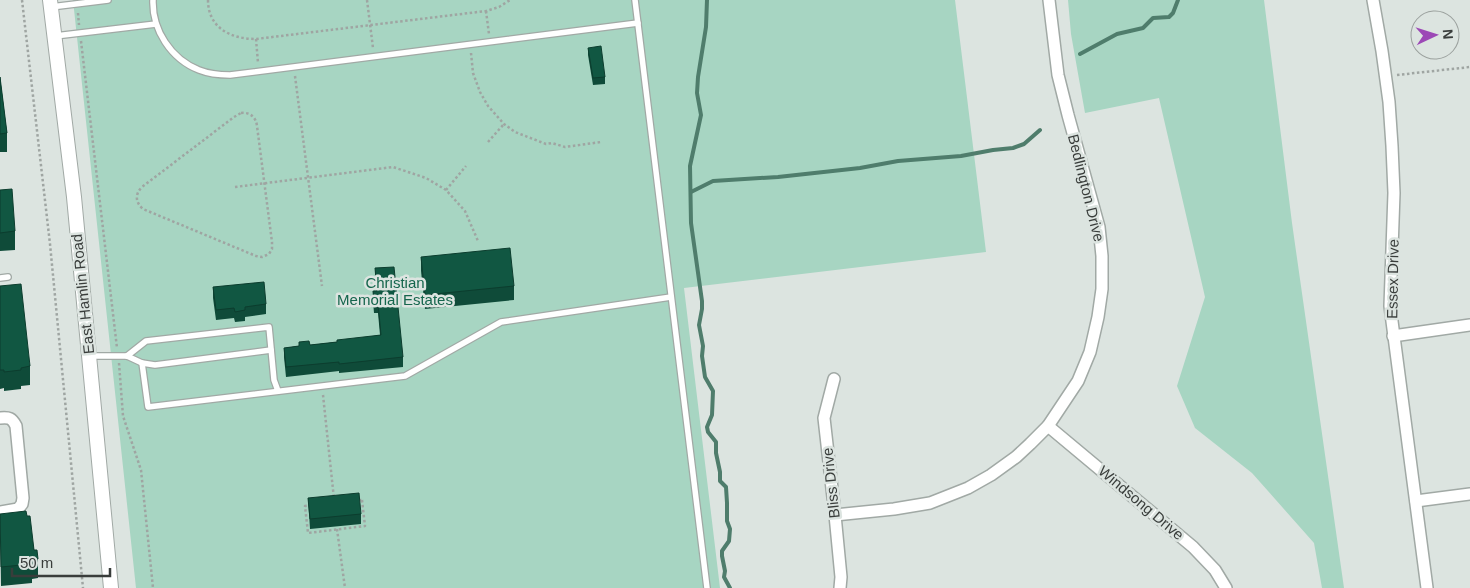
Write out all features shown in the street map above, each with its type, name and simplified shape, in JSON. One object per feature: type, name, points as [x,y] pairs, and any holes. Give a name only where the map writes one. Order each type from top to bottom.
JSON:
[{"type":"street","name":"Bedlington Drive","points":[[835,516],[930,503],[968,488],[1016,456],[1048,426],[1078,381],[1090,352],[1098,317],[1102,289],[1102,256],[1099,227],[1058,75],[1049,0]]},
{"type":"street","name":"Essex Drive","points":[[1373,0],[1386,76],[1392,146],[1394,193],[1390,306],[1427,588]]},
{"type":"street","name":"East Hamlin Road","points":[[51,4],[74,197],[111,588]]},
{"type":"street","points":[[1393,336],[1470,325]]},
{"type":"street","name":"Bliss Drive","points":[[834,379],[824,418],[835,516],[840,588]]},
{"type":"street","points":[[0,418],[8,417],[13,420],[16,426],[23,498],[22,504],[18,509],[0,512]]},
{"type":"street","name":"Windsong Drive","points":[[1048,426],[1194,547],[1215,570],[1226,588]]},
{"type":"street","points":[[1416,501],[1470,494]]},
{"type":"lane","points":[[51,4],[77,4],[108,0]]},
{"type":"lane","points":[[153,0],[156,24],[163,40],[172,50],[185,62],[198,70],[213,74],[230,75],[638,23]]},
{"type":"lane","points":[[635,0],[706,588]]},
{"type":"lane","points":[[55,36],[156,24]]},
{"type":"lane","points":[[0,278],[8,277]]},
{"type":"lane","points":[[142,363],[148,407],[404,376],[501,322],[671,297]]},
{"type":"lane","points":[[127,356],[146,341],[269,327],[274,380],[278,391]]},
{"type":"lane","points":[[89,356],[127,356],[142,363],[155,365],[271,350]]},
{"type":"path","points":[[22,0],[50,244],[83,588]]},
{"type":"path","points":[[208,0],[212,16],[219,27],[230,35],[243,39],[486,11],[500,7],[510,0]]},
{"type":"path","points":[[366,0],[374,57]]},
{"type":"path","points":[[77,4],[118,356],[123,416],[141,470],[153,588]]},
{"type":"path","points":[[486,11],[490,42]]},
{"type":"path","points":[[256,39],[258,72]]},
{"type":"path","points":[[470,44],[473,73],[480,92],[488,106],[504,124],[515,132],[546,144],[552,143],[565,147],[601,142]]},
{"type":"path","points":[[294,67],[322,286]]},
{"type":"path","points":[[1386,76],[1470,67]]},
{"type":"path","points":[[241,113],[252,115],[256,122],[264,183],[272,249],[269,254],[262,257],[143,209],[136,199],[137,192],[142,186],[241,113]]},
{"type":"path","points":[[488,142],[504,124]]},
{"type":"path","points":[[446,190],[466,166]]},
{"type":"path","points":[[235,187],[394,167],[426,178],[446,190],[465,211],[478,241]]},
{"type":"path","points":[[322,386],[334,503]]},
{"type":"path","points":[[362,500],[365,526],[337,529],[308,533],[305,506],[362,500]]},
{"type":"path","points":[[337,529],[344,588]]},
{"type":"green space","name":"Christian Memorial Estates","points":[[73,0],[955,0],[986,252],[684,288],[720,588],[136,588]]},
{"type":"green space","points":[[1068,0],[1264,0],[1292,223],[1344,588],[1322,588],[1314,543],[1252,473],[1195,428],[1177,386],[1205,297],[1159,98],[1085,113],[1071,34]]},
{"type":"building","points":[[601,46],[605,77],[593,78],[588,48]]},
{"type":"building","points":[[0,77],[7,133],[0,134]]},
{"type":"building","points":[[12,189],[15,231],[0,233],[0,190]]},
{"type":"building","points":[[510,248],[514,286],[425,295],[421,257]]},
{"type":"building","points":[[394,267],[403,357],[339,364],[339,362],[286,367],[284,348],[299,346],[299,342],[309,341],[310,345],[381,335],[378,303],[374,304],[373,291],[377,291],[375,268]]},
{"type":"building","points":[[264,282],[266,304],[245,307],[245,310],[235,312],[234,308],[216,310],[213,287]]},
{"type":"building","points":[[21,284],[30,366],[21,368],[21,370],[4,372],[4,370],[0,370],[0,286]]},
{"type":"building","points":[[359,493],[361,514],[310,519],[308,498]]},
{"type":"building","points":[[26,511],[27,516],[30,516],[34,550],[37,550],[38,559],[31,560],[32,564],[1,567],[0,514]]},
{"type":"waterway","points":[[707,0],[706,27],[697,93],[701,115],[690,166],[691,223],[702,301],[699,325],[703,346],[702,356],[705,377],[713,391],[712,415],[707,427],[708,432],[716,442],[720,481],[726,487],[727,521],[730,529],[729,541],[722,551],[722,556],[725,571],[724,577],[730,588]]},
{"type":"waterway","points":[[1080,54],[1117,34],[1143,28],[1153,18],[1169,17],[1173,13],[1178,0]]},
{"type":"waterway","points":[[691,192],[713,181],[778,177],[860,168],[898,161],[961,156],[1013,148],[1024,144],[1040,130]]}]
